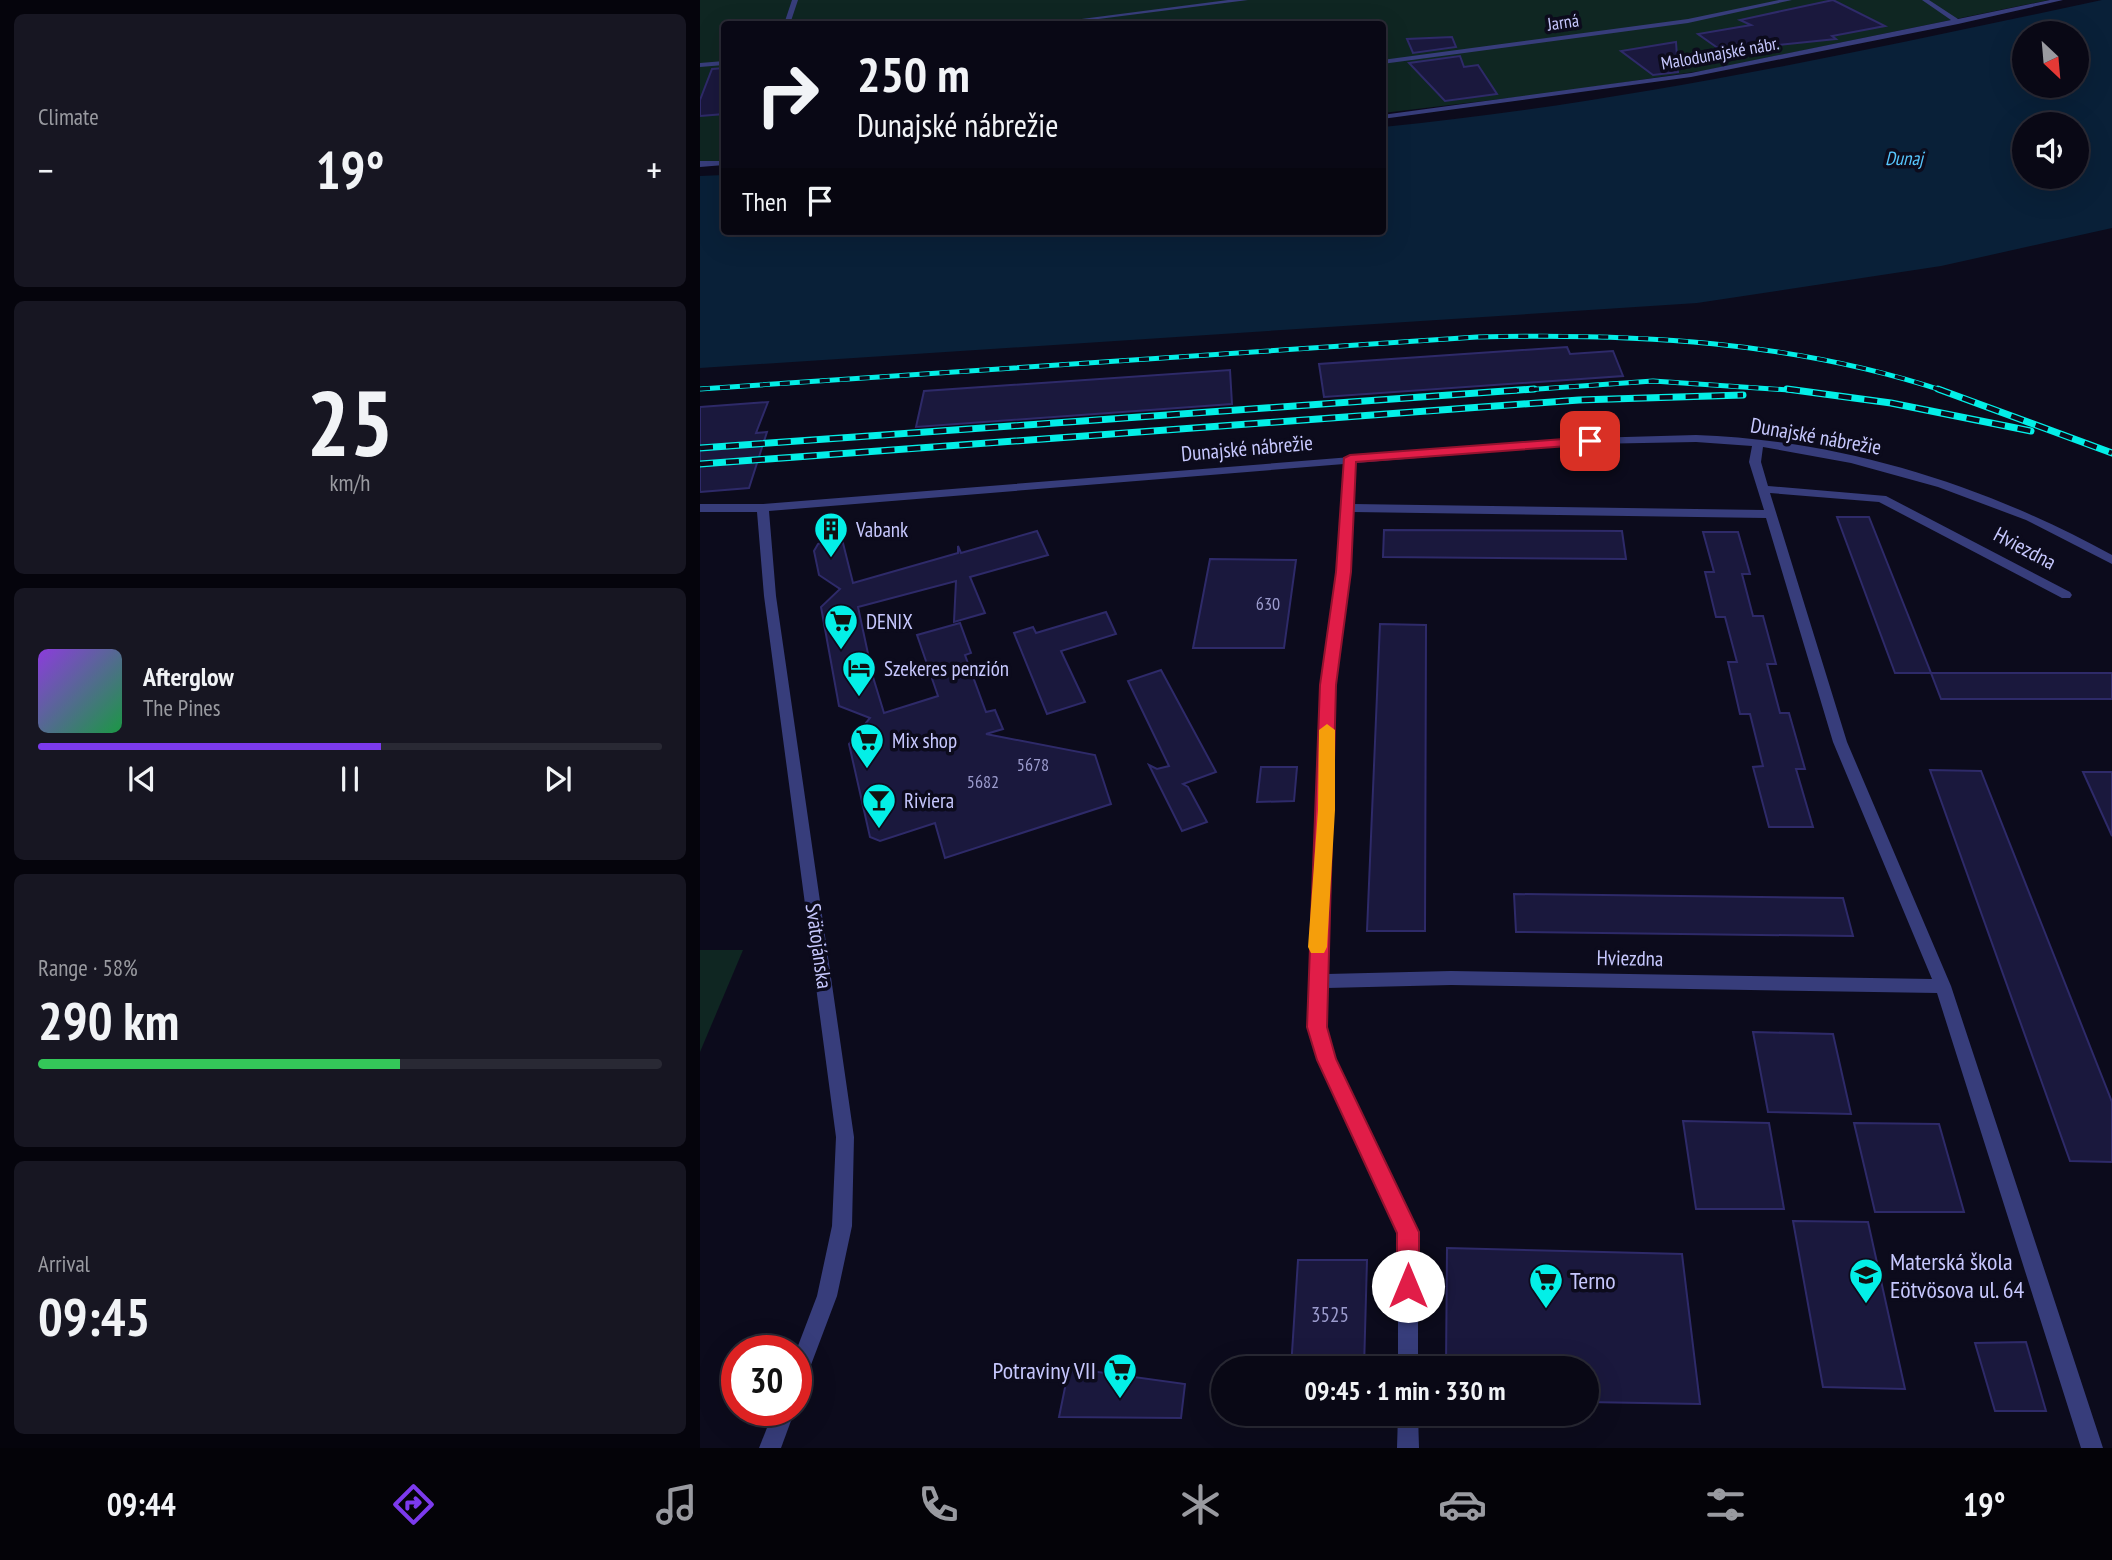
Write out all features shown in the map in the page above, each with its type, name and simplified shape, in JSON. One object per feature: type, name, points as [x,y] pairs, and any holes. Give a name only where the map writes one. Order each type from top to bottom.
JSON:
[{"type":"street","points":[[788,21],[795,0]]},
{"type":"street","points":[[1071,21],[1245,0]]},
{"type":"street","name":"Jarná","points":[[1386,61],[1688,21],[1789,0]]},
{"type":"street","points":[[1926,0],[1958,22]]},
{"type":"street","name":"Malodunajské nábr.","points":[[1386,116],[1691,75],[2060,0]]},
{"type":"street","points":[[700,65],[721,63]]},
{"type":"street","points":[[700,164],[721,163]]},
{"type":"street","name":"Dunajské nábrežie","points":[[700,508],[763,508],[1350,458],[1590,441],[1758,443],[1887,469],[1975,496],[2112,559]]},
{"type":"street","points":[[1758,443],[1755,462],[1840,742],[1943,986],[2092,1448]]},
{"type":"street","points":[[1350,458],[1343,572],[1328,685],[1317,1027],[1327,1060],[1408,1232],[1408,1356]]},
{"type":"street","name":"Hviezdna","points":[[1763,489],[1882,499],[2066,595]]},
{"type":"street","name":"Svätojánska","points":[[763,508],[770,596],[845,1137],[842,1226],[827,1296],[812,1336]]},
{"type":"street","points":[[1348,508],[1771,514]]},
{"type":"street","name":"Hviezdna","points":[[1317,981],[1451,978],[1943,986]]},
{"type":"street","points":[[770,1448],[779,1426]]},
{"type":"street","points":[[1408,1426],[1408,1448]]},
{"type":"green space","points":[[700,0],[2049,0],[1707,70],[1552,93],[1386,113],[1386,21],[721,21],[721,161],[700,162]]},
{"type":"green space","points":[[700,950],[743,950],[700,1052]]},
{"type":"water","name":"Dunaj","points":[[2112,0],[2112,228],[1941,266],[1697,303],[700,368],[700,176],[721,175],[721,235],[1386,235],[1386,127],[1564,104],[1744,74]]},
{"type":"building","points":[[1833,0],[1885,26],[1832,36],[1836,39],[1722,51],[1698,34],[1751,25],[1740,20]]},
{"type":"building","points":[[1452,37],[1456,47],[1413,53],[1407,39]]},
{"type":"building","points":[[1676,42],[1678,72],[1653,75],[1621,51]]},
{"type":"building","points":[[1460,56],[1464,67],[1478,65],[1497,94],[1445,101],[1409,63]]},
{"type":"building","points":[[721,68],[721,114],[700,116],[700,100],[712,69]]},
{"type":"building","points":[[1567,347],[1570,354],[1613,351],[1623,376],[1324,397],[1319,364]]},
{"type":"building","points":[[1230,370],[1232,404],[916,427],[924,391]]},
{"type":"building","points":[[768,402],[756,433],[767,432],[749,488],[700,492],[700,407]]},
{"type":"building","points":[[1837,517],[1869,517],[1931,673],[1895,673]]},
{"type":"building","points":[[1384,530],[1622,531],[1626,559],[1383,557]]},
{"type":"building","points":[[1037,531],[1048,555],[970,577],[985,613],[954,622],[956,581],[858,607],[873,677],[884,713],[938,696],[917,635],[960,623],[971,653],[965,655],[986,712],[995,710],[1003,729],[986,734],[1095,755],[1111,804],[945,858],[935,823],[880,841],[870,837],[849,744],[870,718],[839,706],[821,607],[840,589],[819,575],[814,551],[818,544],[828,540],[843,543],[853,583],[958,553],[958,546],[961,553]]},
{"type":"building","points":[[1703,532],[1738,532],[1750,574],[1742,574],[1753,616],[1763,616],[1776,664],[1767,664],[1780,713],[1789,713],[1805,769],[1796,769],[1813,827],[1769,827],[1753,767],[1763,766],[1750,714],[1740,714],[1728,662],[1737,662],[1725,617],[1716,617],[1705,572],[1714,572]]},
{"type":"building","points":[[1210,559],[1296,560],[1284,648],[1193,648]]},
{"type":"building","points":[[1106,612],[1116,634],[1061,651],[1085,702],[1047,714],[1014,633],[1033,627],[1036,633]]},
{"type":"building","points":[[1380,624],[1426,625],[1425,931],[1367,931]]},
{"type":"building","points":[[1161,670],[1216,772],[1183,784],[1188,787],[1207,822],[1182,831],[1149,765],[1157,769],[1169,766],[1128,681]]},
{"type":"building","points":[[1931,673],[2112,673],[2112,699],[1941,699]]},
{"type":"building","points":[[1261,767],[1297,767],[1294,801],[1257,802]]},
{"type":"building","points":[[1930,770],[1981,771],[2112,1102],[2112,1162],[2070,1161]]},
{"type":"building","points":[[2083,772],[2112,772],[2112,836]]},
{"type":"building","points":[[1514,894],[1843,898],[1853,936],[1516,932]]},
{"type":"building","points":[[1753,1032],[1833,1034],[1851,1114],[1768,1112]]},
{"type":"building","points":[[1683,1121],[1769,1123],[1784,1209],[1696,1209]]},
{"type":"building","points":[[1854,1123],[1939,1124],[1964,1212],[1875,1212]]},
{"type":"building","points":[[1793,1221],[1868,1222],[1905,1389],[1823,1387]]},
{"type":"building","name":"Terno","points":[[1447,1248],[1682,1254],[1700,1404],[1599,1402],[1599,1356],[1446,1356]]},
{"type":"building","points":[[1298,1260],[1367,1260],[1364,1356],[1292,1356]]},
{"type":"building","points":[[2026,1342],[2046,1411],[1995,1411],[1975,1343]]},
{"type":"building","points":[[1069,1368],[1185,1384],[1181,1418],[1059,1417]]},
{"type":"railway","points":[[700,389],[1477,337],[1536,336],[1654,339],[1771,351],[1887,374],[1941,390]]},
{"type":"railway","points":[[1509,391],[1653,381],[1800,391]]},
{"type":"railway","points":[[700,448],[1534,389]]},
{"type":"railway","points":[[1787,389],[1800,391]]},
{"type":"railway","points":[[1941,390],[2112,453]]},
{"type":"railway","points":[[1800,391],[1804,391]]},
{"type":"railway","points":[[1800,391],[1891,403],[2031,431]]},
{"type":"railway","points":[[700,464],[1579,400],[1743,395]]},
{"type":"slow traffic","points":[[1318,947],[1326,810],[1327,730]]},
{"type":"place","name":"Vabank","points":[[831,559]]},
{"type":"place","name":"DENIX","points":[[841,651]]},
{"type":"place","name":"Szekeres penzión","points":[[859,698]]},
{"type":"place","name":"Mix shop","points":[[867,770]]},
{"type":"place","name":"Riviera","points":[[879,830]]},
{"type":"place","name":"Materská škola Eötvösova ul. 64","points":[[1866,1305]]},
{"type":"place","name":"Terno","points":[[1546,1310]]},
{"type":"place","name":"Potraviny VII","points":[[1120,1400]]},
{"type":"route","points":[[1408,1286],[1408,1232],[1327,1060],[1317,1027],[1328,685],[1343,572],[1350,458],[1590,441]]}]
